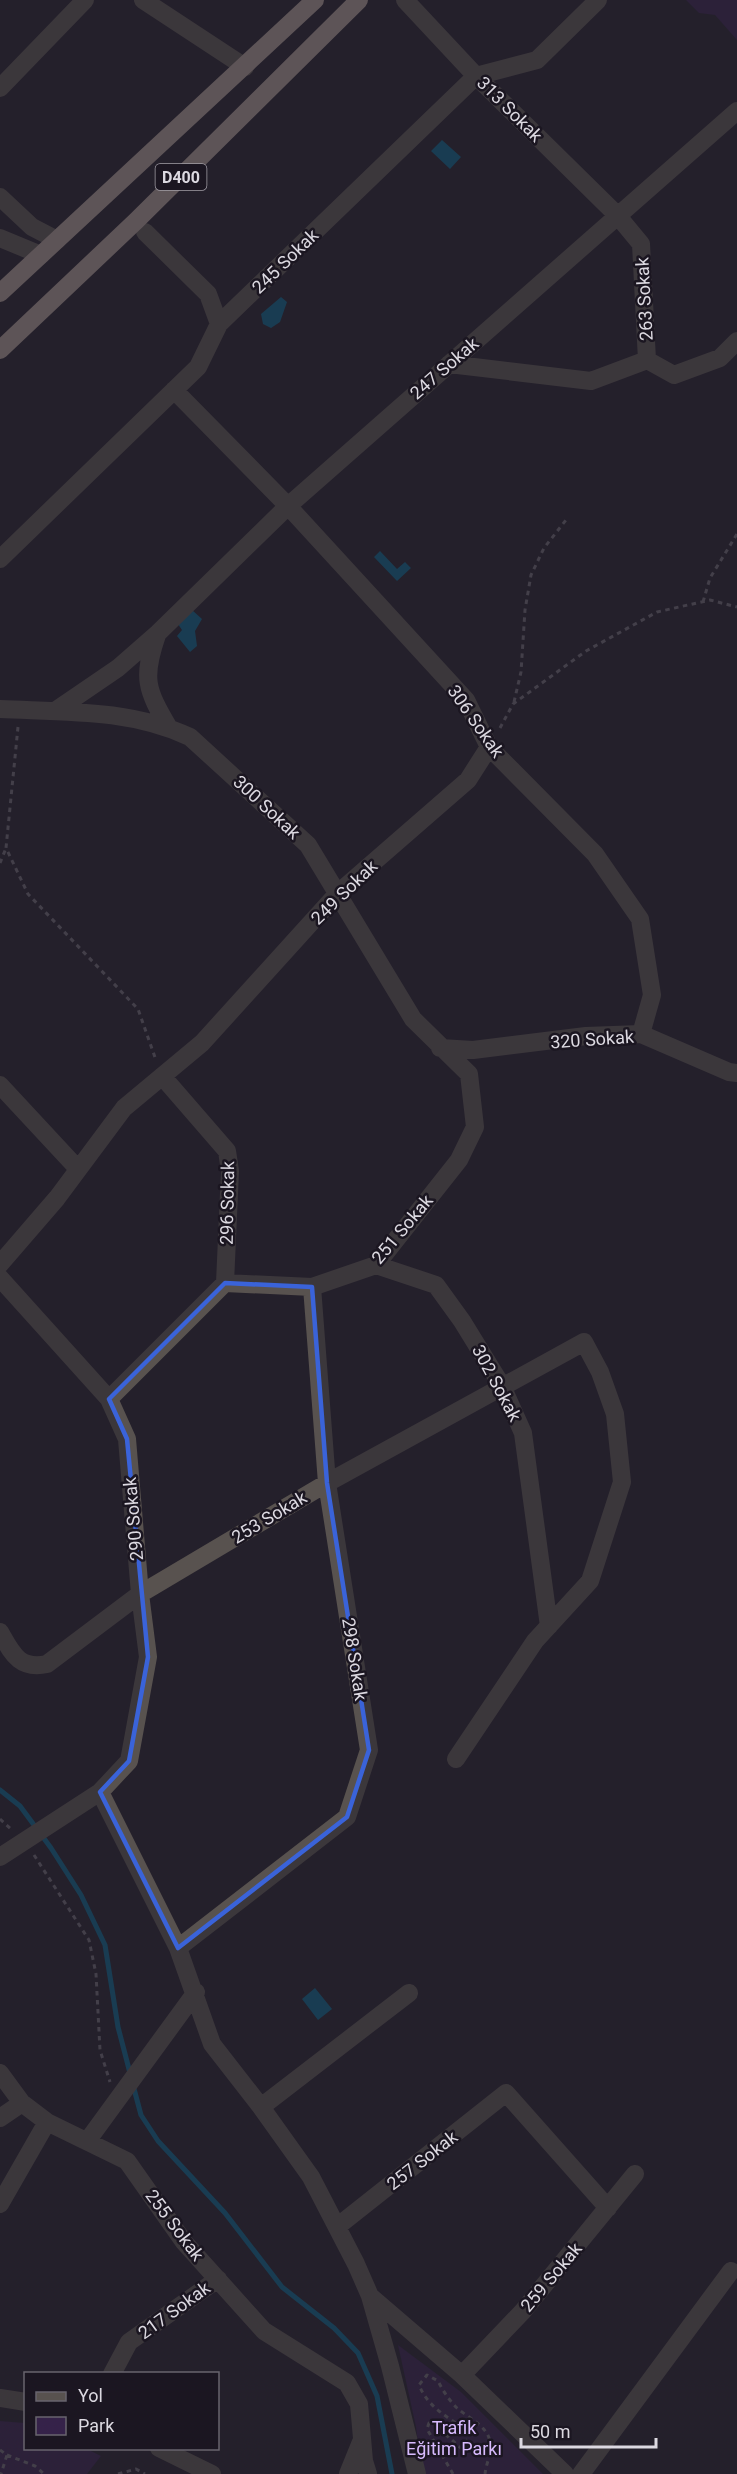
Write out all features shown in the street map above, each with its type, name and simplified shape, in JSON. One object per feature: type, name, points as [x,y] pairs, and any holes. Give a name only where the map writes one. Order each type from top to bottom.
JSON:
[{"type":"highway","name":"D400","points":[[0,292],[315,0]]},
{"type":"highway","name":"D400","points":[[0,350],[136,221],[359,0]]},
{"type":"street","points":[[0,88],[85,0]]},
{"type":"street","points":[[143,0],[245,67]]},
{"type":"street","name":"313 Sokak","points":[[405,0],[476,76],[617,215]]},
{"type":"street","name":"245 Sokak","points":[[0,559],[198,367],[219,324],[476,76],[537,60],[598,0]]},
{"type":"street","name":"247 Sokak","points":[[55,711],[118,668],[158,633],[288,506],[737,111]]},
{"type":"street","points":[[0,197],[32,227],[57,240]]},
{"type":"street","name":"263 Sokak","points":[[617,215],[641,244],[647,360],[674,375],[720,358],[737,341]]},
{"type":"street","points":[[146,231],[208,294],[219,324]]},
{"type":"street","points":[[0,238],[41,255]]},
{"type":"street","points":[[449,364],[591,381],[647,360]]},
{"type":"street","name":"306 Sokak","points":[[174,390],[288,506],[466,700],[489,747],[595,854],[640,919],[652,995],[640,1034]]},
{"type":"street","name":"247 Sokak","points":[[158,633],[147,665],[152,699],[169,728]]},
{"type":"street","name":"300 Sokak","points":[[0,709],[117,714],[169,728],[190,737],[308,845],[413,1019],[440,1048]]},
{"type":"street","name":"249 Sokak","points":[[0,1264],[78,1169],[124,1108],[202,1042],[337,894],[468,780],[489,747]]},
{"type":"street","name":"320 Sokak","points":[[440,1048],[473,1050],[586,1036],[640,1034],[729,1072],[737,1073]]},
{"type":"street","name":"251 Sokak","points":[[225,1282],[312,1287],[376,1265],[459,1160],[475,1127],[469,1074],[440,1048]]},
{"type":"street","name":"296 Sokak","points":[[162,1076],[227,1151],[230,1171],[225,1282]]},
{"type":"street","points":[[0,1085],[78,1169]]},
{"type":"street","name":"302 Sokak","points":[[376,1265],[436,1285],[502,1386],[523,1433],[549,1626]]},
{"type":"street","name":"290 Sokak","points":[[0,1278],[110,1399],[127,1439],[140,1594],[148,1657],[129,1761],[100,1792],[0,1857]]},
{"type":"street","points":[[110,1399],[225,1282]]},
{"type":"street","name":"298 Sokak","points":[[178,1948],[347,1817],[369,1750],[327,1484],[312,1287]]},
{"type":"street","name":"253 Sokak","points":[[0,1632],[13,1653],[23,1663],[33,1667],[47,1664],[140,1594],[327,1484],[584,1342],[600,1372],[615,1414],[622,1482],[590,1581],[549,1626]]},
{"type":"street","points":[[456,1759],[535,1641],[549,1626]]},
{"type":"street","points":[[100,1792],[178,1948],[196,1992],[212,2044],[311,2177],[338,2226],[369,2296],[390,2366],[417,2474]]},
{"type":"street","points":[[88,2140],[143,2069],[196,1992]]},
{"type":"street","points":[[261,2107],[409,1994]]},
{"type":"street","name":"255 Sokak","points":[[0,2073],[22,2103],[46,2122],[88,2140],[127,2161],[184,2242],[264,2331],[347,2383],[359,2404],[362,2440]]},
{"type":"street","name":"257 Sokak","points":[[338,2226],[506,2093],[608,2208]]},
{"type":"street","points":[[0,2118],[22,2103]]},
{"type":"street","points":[[2,2194],[46,2122]]},
{"type":"street","name":"259 Sokak","points":[[462,2375],[523,2311],[634,2174]]},
{"type":"street","points":[[582,2474],[731,2271]]},
{"type":"street","name":"217 Sokak","points":[[113,2372],[129,2342],[218,2279]]},
{"type":"street","points":[[369,2296],[462,2375],[565,2474]]},
{"type":"street","points":[[0,2398],[24,2403]]},
{"type":"street","points":[[348,2474],[362,2440]]},
{"type":"street","points":[[362,2440],[368,2474]]},
{"type":"street","points":[[163,2450],[212,2474]]},
{"type":"path","points":[[489,747],[513,704],[521,672],[525,610],[531,575],[544,548],[566,520]]},
{"type":"path","points":[[703,602],[710,578],[737,534]]},
{"type":"path","points":[[513,704],[586,651],[657,612],[710,600],[737,607]]},
{"type":"path","points":[[0,863],[6,848],[19,710]]},
{"type":"path","points":[[6,848],[28,894],[138,1009],[162,1076]]},
{"type":"path","points":[[0,1819],[27,1840],[89,1940],[96,1974],[100,2050],[118,2103]]},
{"type":"path","points":[[453,2474],[447,2460],[427,2429],[429,2423],[440,2424],[445,2434],[461,2448],[468,2439],[465,2429],[434,2408],[424,2397],[419,2385],[427,2375],[438,2381],[444,2393],[490,2439],[491,2458],[485,2474]]},
{"type":"path","points":[[0,2450],[35,2466],[44,2474]]},
{"type":"path","points":[[1,2474],[7,2455]]},
{"type":"path","points":[[118,2474],[136,2469],[145,2474]]},
{"type":"highlighted area","points":[[225,1283],[312,1287],[327,1483],[369,1750],[347,1817],[178,1948],[100,1792],[129,1761],[148,1657],[127,1439],[109,1399]]},
{"type":"green space","points":[[686,0],[737,0],[737,40],[715,15],[699,13]]},
{"type":"green space","name":"Trafik Eğitim Parkı","points":[[398,2345],[461,2392],[543,2474],[422,2474],[416,2427]]},
{"type":"green space","points":[[0,2421],[24,2423],[24,2450],[89,2450],[101,2456],[87,2474],[0,2474]]},
{"type":"water","points":[[442,140],[461,157],[450,169],[431,151]]},
{"type":"water","points":[[281,297],[287,302],[280,322],[271,328],[263,324],[261,314]]},
{"type":"water","points":[[380,551],[397,569],[405,562],[411,568],[397,581],[374,557]]},
{"type":"water","points":[[192,610],[202,619],[195,631],[197,646],[190,652],[177,636],[182,630],[178,624]]},
{"type":"water","points":[[315,1988],[332,2009],[318,2020],[302,1999]]},
{"type":"waterway","points":[[0,1790],[20,1806],[51,1848],[81,1895],[105,1945],[118,2027],[130,2073]]},
{"type":"waterway","points":[[133,2085],[141,2115],[158,2141],[225,2213],[282,2287],[334,2328],[358,2353],[377,2396],[392,2474]]}]
